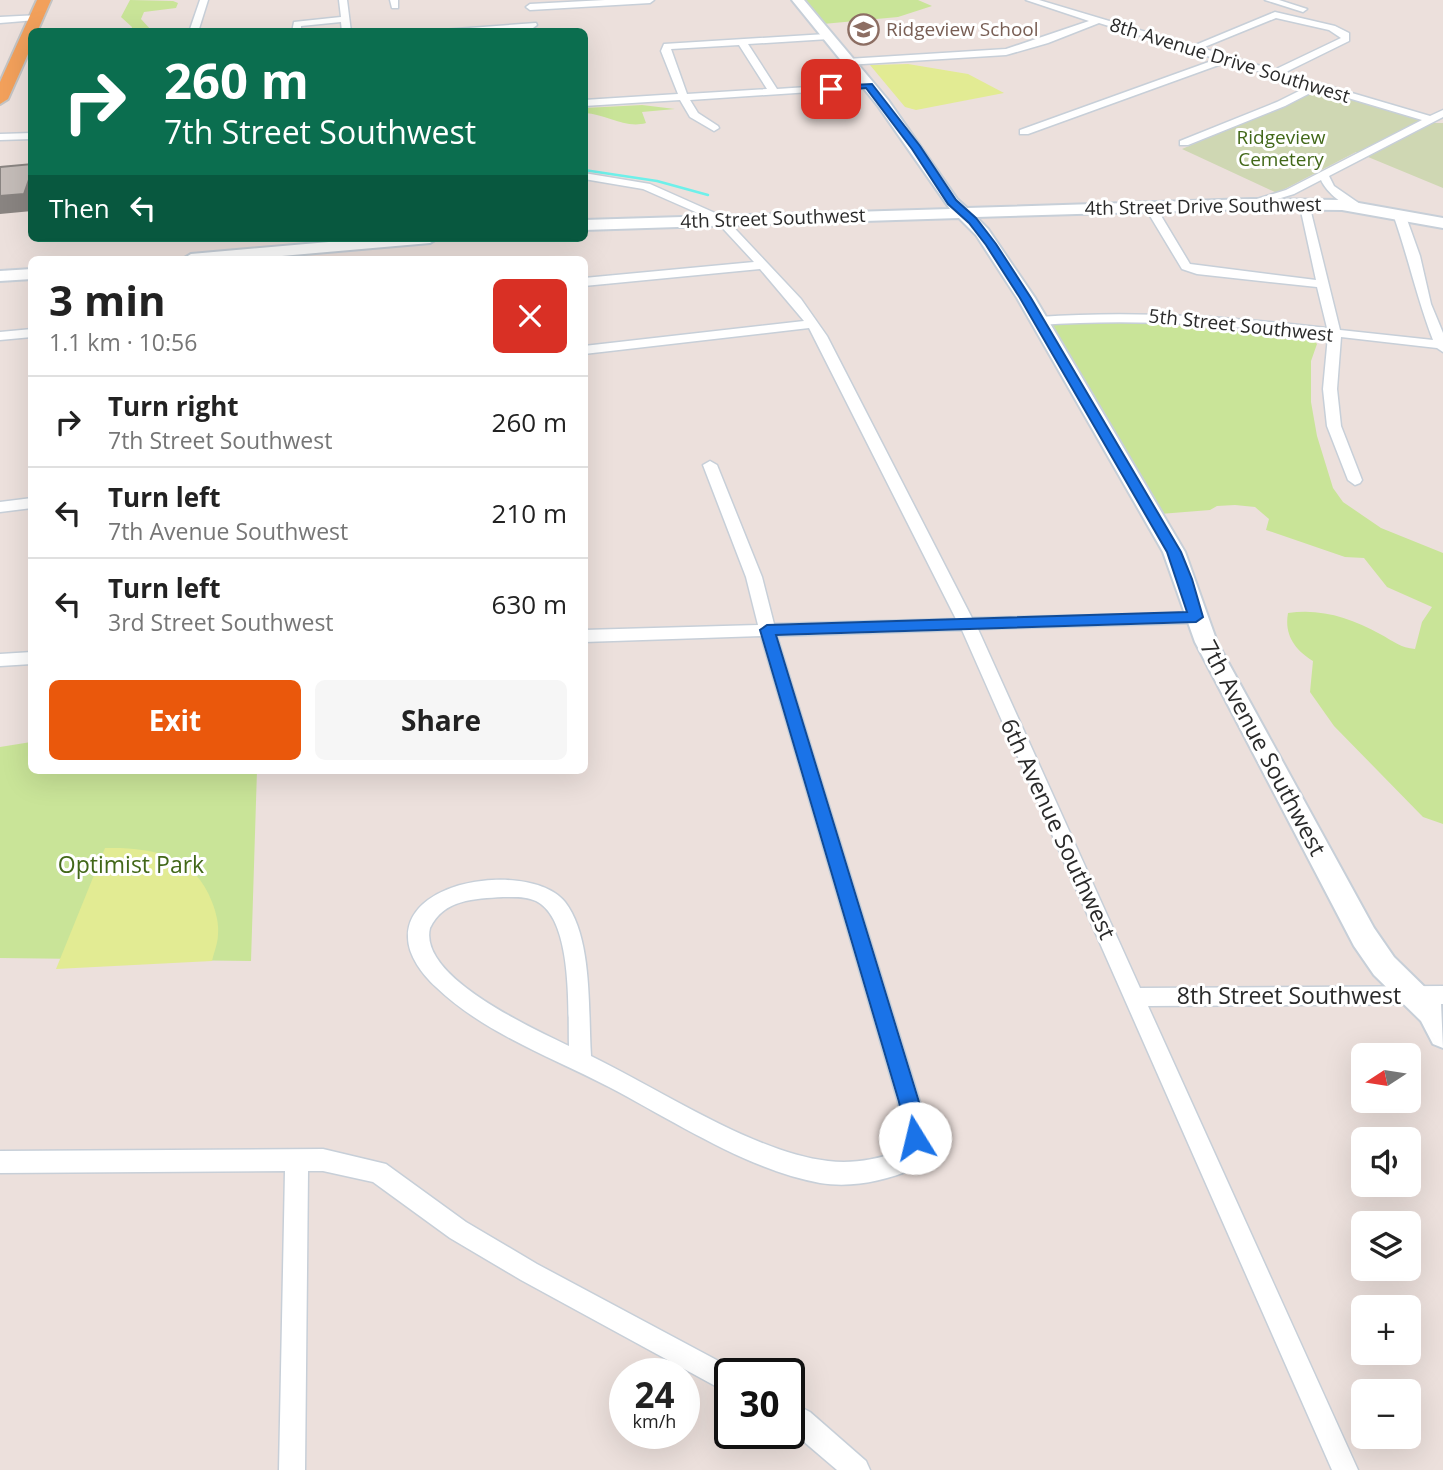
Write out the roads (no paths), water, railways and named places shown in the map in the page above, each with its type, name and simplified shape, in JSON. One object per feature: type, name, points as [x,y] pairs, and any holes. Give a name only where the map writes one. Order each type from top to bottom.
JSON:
[{"type":"main road","points":[[32,28],[44,0]]},
{"type":"main road","points":[[0,99],[28,36]]},
{"type":"street","points":[[194,28],[204,0]]},
{"type":"street","points":[[343,0],[346,28]]},
{"type":"street","points":[[534,28],[530,3],[650,0]]},
{"type":"street","name":"7th Avenue Southwest","points":[[798,0],[869,86],[916,148],[952,202],[991,244],[1174,552],[1196,617],[1232,695],[1364,937],[1384,965],[1431,1012],[1443,1034]]},
{"type":"street","name":"8th Avenue Drive Southwest","points":[[1030,0],[1429,119]]},
{"type":"street","points":[[1269,0],[1307,10]]},
{"type":"street","points":[[1193,49],[1270,16],[1289,16],[1339,30],[1346,35],[1346,39],[1339,43],[1275,73]]},
{"type":"street","points":[[0,20],[36,18]]},
{"type":"street","points":[[296,28],[297,24],[344,19]]},
{"type":"street","points":[[848,62],[1006,52],[1045,41],[1099,20]]},
{"type":"street","points":[[714,128],[694,115],[683,97],[666,51],[667,46],[827,37]]},
{"type":"street","points":[[742,42],[774,92]]},
{"type":"street","points":[[1024,132],[1226,58]]},
{"type":"street","points":[[588,103],[869,86]]},
{"type":"street","points":[[1184,143],[1281,104],[1317,86]]},
{"type":"street","points":[[1251,204],[1284,194],[1443,113]]},
{"type":"street","points":[[0,137],[28,136]]},
{"type":"street","points":[[1323,175],[1330,188],[1356,206]]},
{"type":"street","points":[[588,177],[646,186],[720,219]]},
{"type":"street","points":[[687,203],[737,213],[795,217]]},
{"type":"street","points":[[1303,204],[1335,334],[1331,409],[1334,426],[1355,480]]},
{"type":"street","name":"4th Street Drive Southwest","points":[[962,211],[1303,204],[1356,206],[1443,223]]},
{"type":"street","points":[[1150,206],[1186,266],[1197,270],[1321,284]]},
{"type":"street","name":"4th Street Southwest","points":[[588,225],[962,211]]},
{"type":"street","points":[[1399,214],[1414,256],[1425,304],[1443,346]]},
{"type":"street","name":"6th Avenue Southwest","points":[[720,219],[764,265],[813,324],[967,624],[1135,997],[1158,1058],[1345,1470]]},
{"type":"street","points":[[255,256],[298,254],[397,242]]},
{"type":"street","points":[[588,282],[764,265]]},
{"type":"street","points":[[0,276],[28,274]]},
{"type":"street","name":"5th Street Southwest","points":[[1039,321],[1103,315],[1154,316],[1443,346]]},
{"type":"street","points":[[588,350],[813,324]]},
{"type":"street","points":[[0,336],[28,333]]},
{"type":"street","points":[[581,1061],[571,935],[569,925],[551,900],[535,891],[516,889],[456,896],[442,900],[431,909],[419,930],[421,952],[440,977],[482,1010],[526,1037],[581,1061],[731,1137],[808,1169],[846,1174],[882,1170],[905,1161],[915,1138],[909,1102],[767,630],[754,577],[709,465]]},
{"type":"street","points":[[0,507],[28,504]]},
{"type":"street","points":[[588,636],[1196,617]]},
{"type":"street","points":[[0,660],[28,658]]},
{"type":"street","name":"8th Street Southwest","points":[[1135,997],[1443,995]]},
{"type":"street","points":[[0,1162],[297,1160],[341,1163],[378,1172],[458,1230],[528,1272],[714,1372]]},
{"type":"street","points":[[292,1470],[297,1160]]},
{"type":"street","points":[[805,1424],[857,1470]]},
{"type":"waterway","points":[[588,171],[657,181],[708,195]]},
{"type":"place","name":"Ridgeview School","points":[[863,29]]},
{"type":"park label","name":"Ridgeview Cemetery","points":[[1281,148]]},
{"type":"park label","name":"Optimist Park","points":[[131,865]]}]
